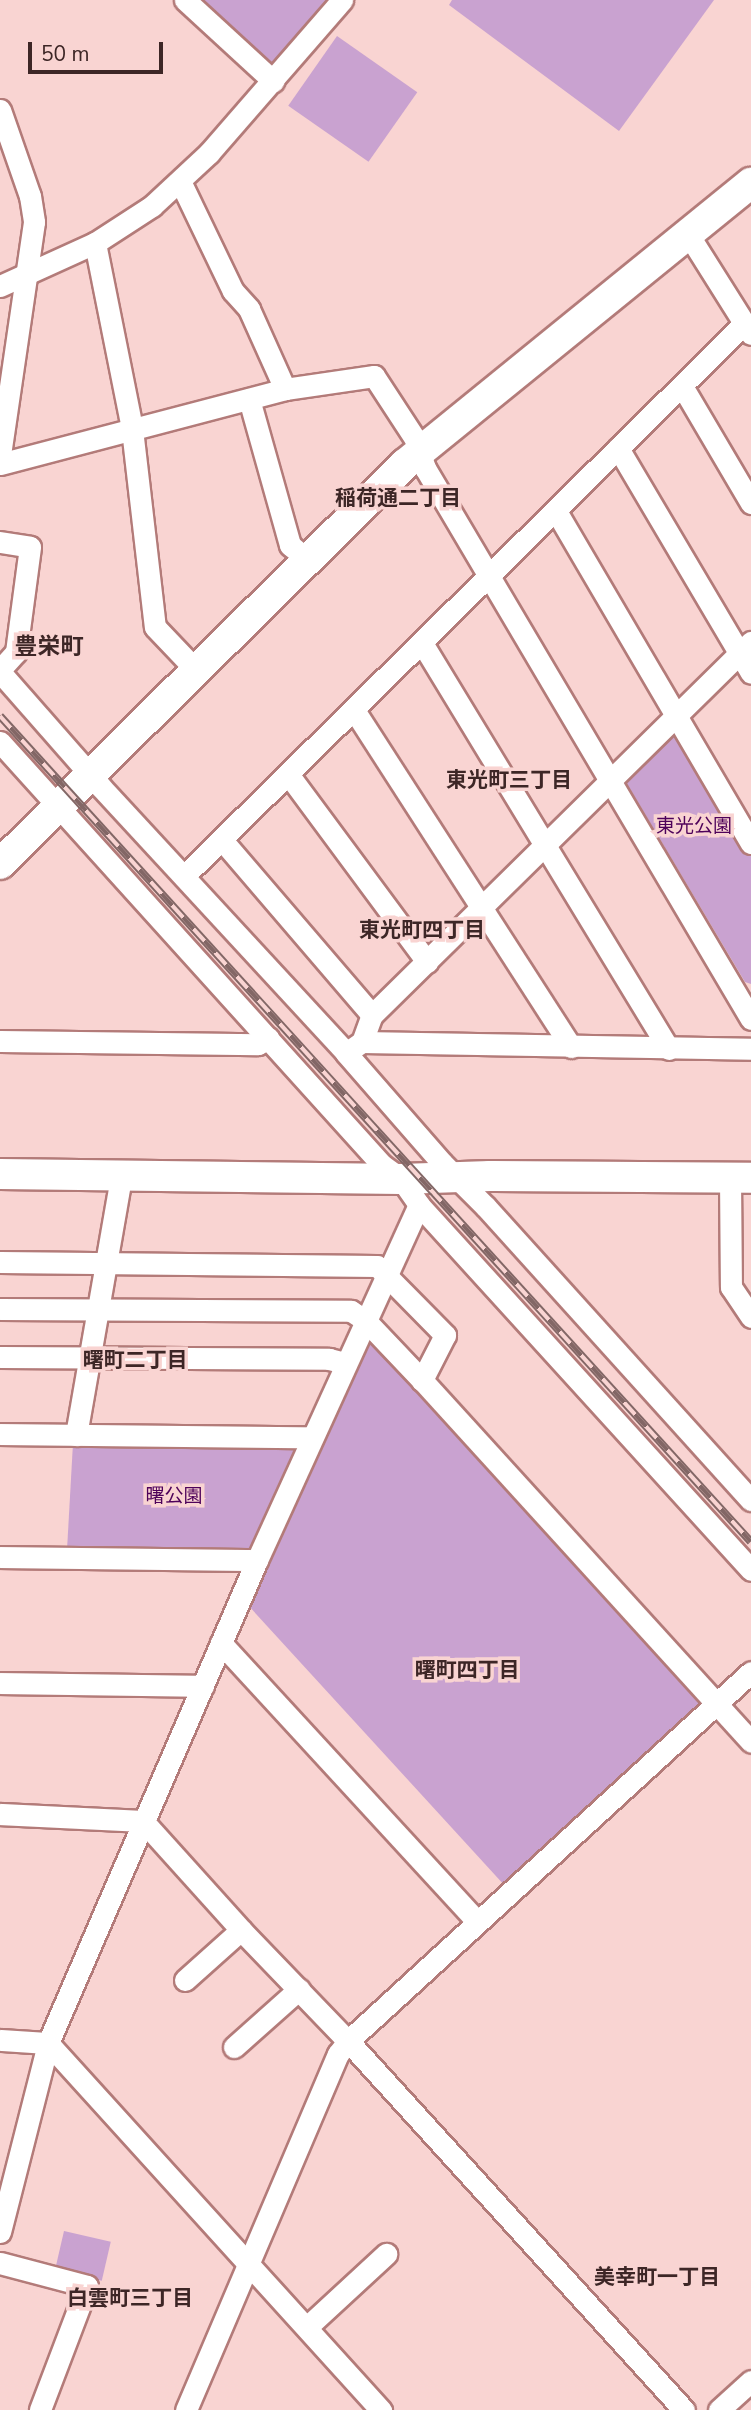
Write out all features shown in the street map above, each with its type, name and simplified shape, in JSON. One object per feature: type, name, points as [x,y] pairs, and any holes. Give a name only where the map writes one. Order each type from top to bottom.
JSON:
[{"type":"street","points":[[185,0],[273,81]]},
{"type":"street","points":[[0,286],[95,243],[152,206],[180,181],[273,81],[342,0]]},
{"type":"street","points":[[0,110],[33,210],[32,253],[25,276],[5,395],[0,454]]},
{"type":"street","points":[[180,181],[233,291],[249,309],[285,388]]},
{"type":"street","points":[[0,864],[419,452],[751,183]]},
{"type":"street","points":[[184,876],[681,386],[748,329],[688,234]]},
{"type":"street","points":[[95,243],[132,429],[155,626],[196,670]]},
{"type":"street","points":[[0,464],[285,388],[374,376],[415,439],[425,468],[612,780],[621,802],[748,1006]]},
{"type":"street","points":[[681,386],[751,503]]},
{"type":"street","points":[[249,399],[290,545],[307,560]]},
{"type":"street","points":[[618,448],[745,648],[751,673]]},
{"type":"street","points":[[556,511],[751,843]]},
{"type":"street","points":[[0,542],[30,547],[16,652],[0,671],[90,775],[184,876],[354,1048],[455,1177],[751,1500]]},
{"type":"street","points":[[422,643],[547,844],[669,1049]]},
{"type":"street","points":[[354,1048],[372,1015],[745,648]]},
{"type":"street","points":[[354,710],[571,1047]]},
{"type":"street","points":[[0,742],[382,1165],[401,1179],[419,1205],[751,1570]]},
{"type":"street","points":[[288,774],[427,962]]},
{"type":"street","points":[[222,840],[372,1015]]},
{"type":"street","points":[[0,1041],[258,1044],[268,1038]]},
{"type":"street","points":[[354,1048],[751,1049]]},
{"type":"street","points":[[0,1174],[401,1179],[741,1178],[731,1287],[751,1317]]},
{"type":"street","points":[[76,1435],[121,1175]]},
{"type":"street","points":[[0,2232],[48,2043],[220,1643],[419,1205]]},
{"type":"street","points":[[0,1262],[377,1266],[445,1335],[422,1380]]},
{"type":"street","points":[[0,1309],[351,1311],[365,1320],[422,1380],[751,1742]]},
{"type":"street","points":[[0,1357],[329,1359],[345,1363]]},
{"type":"street","points":[[0,1434],[312,1437]]},
{"type":"street","points":[[0,1557],[257,1560]]},
{"type":"street","points":[[220,1643],[478,1922]]},
{"type":"street","points":[[186,2410],[338,2054],[348,2040],[751,1672]]},
{"type":"street","points":[[0,1683],[203,1686]]},
{"type":"street","points":[[0,1814],[143,1821],[241,1930],[348,2040],[684,2410]]},
{"type":"street","points":[[185,1980],[241,1930]]},
{"type":"street","points":[[234,2047],[299,1989]]},
{"type":"street","points":[[0,2040],[48,2043],[307,2326],[368,2406]]},
{"type":"street","points":[[307,2326],[386,2253]]},
{"type":"street","points":[[0,2263],[87,2286],[40,2410]]},
{"type":"street","points":[[719,2410],[751,2381]]},
{"type":"green space","points":[[196,0],[329,0],[275,62],[266,63]]},
{"type":"green space","points":[[452,0],[714,0],[619,131],[449,5]]},
{"type":"green space","points":[[337,36],[417,92],[369,162],[288,106]]},
{"type":"green space","name":"東光公園","points":[[672,731],[679,732],[751,852],[751,984],[745,982],[627,784],[628,775]]},
{"type":"green space","points":[[370,1339],[700,1699],[700,1708],[506,1887],[247,1604],[362,1340]]},
{"type":"green space","name":"曙公園","points":[[73,1443],[293,1444],[298,1449],[256,1546],[248,1551],[67,1550]]},
{"type":"green space","points":[[64,2231],[111,2242],[102,2281],[55,2270]]},
{"type":"railway","points":[[0,716],[751,1542]]},
{"type":"district","name":"稲荷通二丁目","points":[[398,498]]},
{"type":"district","name":"豊栄町","points":[[49,647]]},
{"type":"district","name":"東光町三丁目","points":[[509,780]]},
{"type":"district","name":"東光町四丁目","points":[[422,930]]},
{"type":"district","name":"曙町二丁目","points":[[135,1360]]},
{"type":"district","name":"曙町四丁目","points":[[467,1670]]},
{"type":"district","name":"美幸町一丁目","points":[[657,2277]]},
{"type":"district","name":"白雲町三丁目","points":[[130,2298]]}]
